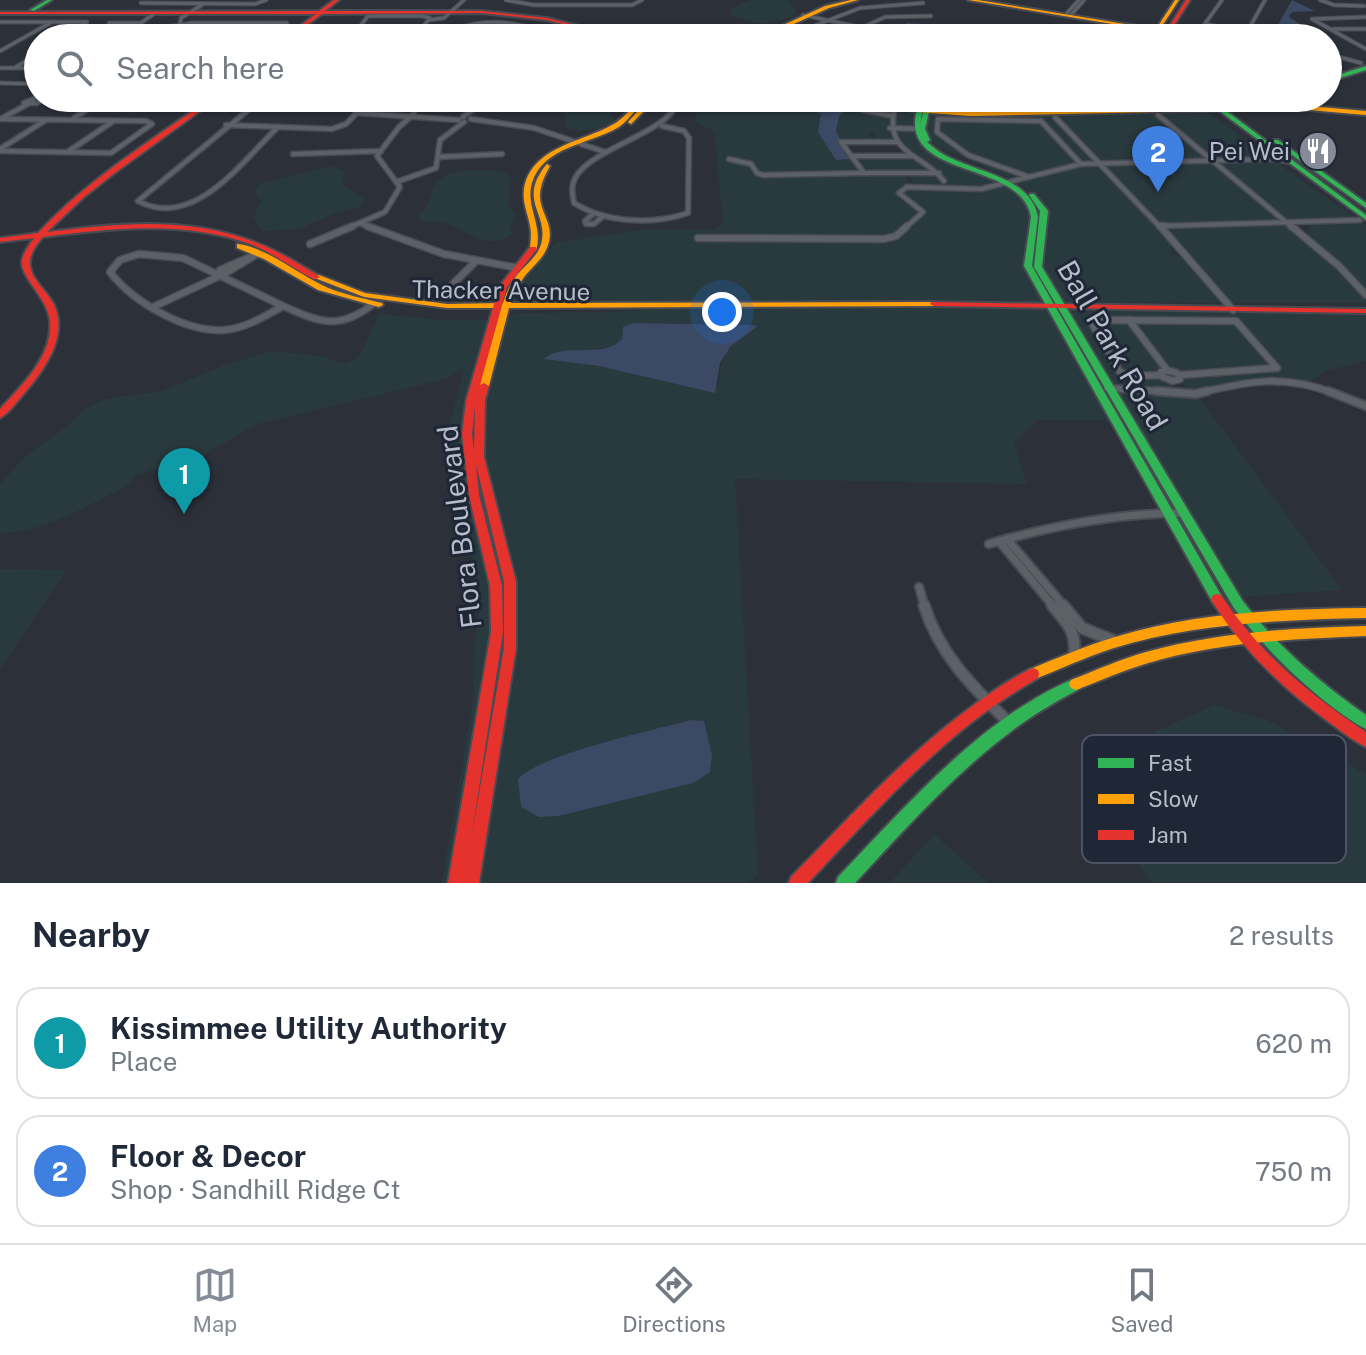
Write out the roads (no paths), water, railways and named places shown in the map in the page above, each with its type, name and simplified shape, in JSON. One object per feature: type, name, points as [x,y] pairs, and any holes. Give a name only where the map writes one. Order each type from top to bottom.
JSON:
[{"type":"main road","points":[[26,13],[50,0]]},
{"type":"main road","points":[[306,24],[340,0]]},
{"type":"main road","points":[[791,24],[844,0]]},
{"type":"main road","points":[[785,24],[856,0]]},
{"type":"main road","points":[[970,0],[1114,24]]},
{"type":"main road","points":[[981,0],[1001,4]]},
{"type":"main road","points":[[1165,24],[1177,0]]},
{"type":"main road","points":[[1168,24],[1188,0]]},
{"type":"main road","points":[[26,13],[190,15],[455,6],[523,15],[562,24]]},
{"type":"main road","points":[[310,24],[324,12],[370,15],[455,6]]},
{"type":"main road","points":[[0,13],[190,15]]},
{"type":"main road","points":[[1342,72],[1364,65]]},
{"type":"main road","points":[[1342,108],[1366,112]]},
{"type":"main road","points":[[0,415],[41,366],[54,333],[51,302],[27,270],[26,258],[37,232],[58,210],[192,112]]},
{"type":"main road","points":[[79,200],[193,112]]},
{"type":"main road","name":"Flora Boulevard","points":[[456,883],[497,632],[496,586],[474,495],[467,434],[471,401],[502,309],[514,285],[541,254],[546,241],[546,226],[535,201],[536,184],[550,163],[626,120],[632,112]]},
{"type":"main road","name":"Flora Boulevard","points":[[471,883],[510,648],[510,582],[479,457],[480,400],[502,309],[503,287],[531,253],[537,235],[525,199],[528,182],[547,158],[634,120],[639,112]]},
{"type":"main road","points":[[919,129],[923,112]]},
{"type":"main road","points":[[1004,112],[1060,112]]},
{"type":"main road","points":[[1228,112],[1276,156],[1292,162],[1363,219]]},
{"type":"main road","points":[[1231,112],[1366,206]]},
{"type":"main road","name":"Ball Park Road","points":[[919,129],[918,136],[930,149],[1011,183],[1021,192],[1035,213],[1026,252],[1028,266],[1110,388],[1245,615],[1258,633],[1297,672],[1366,723]]},
{"type":"main road","points":[[36,238],[114,171],[113,168]]},
{"type":"main road","name":"Thacker Avenue","points":[[0,242],[102,229],[172,228],[224,235],[323,281],[363,295],[432,305],[502,309],[611,311],[682,305],[1311,307],[1366,304]]},
{"type":"main road","name":"Thacker Avenue","points":[[261,252],[321,288],[373,304],[427,311],[502,309]]},
{"type":"main road","name":"Ball Park Road","points":[[1054,304],[1097,388],[1227,616],[1242,636],[1296,688],[1366,740]]},
{"type":"main road","name":"Thacker Avenue","points":[[1311,307],[1366,311]]},
{"type":"main road","points":[[797,883],[941,741],[988,702],[1074,655],[1181,623],[1227,616],[1366,613]]},
{"type":"main road","points":[[844,883],[964,759],[1061,691],[1155,653],[1258,633],[1366,631]]},
{"type":"street","points":[[166,4],[172,0]]},
{"type":"street","points":[[190,15],[210,0]]},
{"type":"street","points":[[151,24],[266,0]]},
{"type":"street","points":[[506,0],[527,5],[632,5],[642,0]]},
{"type":"street","points":[[1069,0],[1081,1]]},
{"type":"street","points":[[1206,24],[1222,0]]},
{"type":"street","points":[[1252,24],[1265,0]]},
{"type":"street","points":[[1320,0],[1334,5],[1365,6]]},
{"type":"street","points":[[1353,0],[1365,6]]},
{"type":"street","points":[[1068,15],[1081,1]]},
{"type":"street","points":[[910,2],[919,15]]},
{"type":"street","points":[[141,3],[166,4],[190,15],[287,23]]},
{"type":"street","points":[[820,24],[860,8],[923,3]]},
{"type":"street","points":[[363,24],[370,15],[426,16],[430,20],[441,20],[455,6]]},
{"type":"street","points":[[109,23],[142,23],[154,14]]},
{"type":"street","points":[[868,24],[888,16],[931,16]]},
{"type":"street","points":[[811,17],[844,24]]},
{"type":"street","points":[[1321,24],[1312,19],[1366,17]]},
{"type":"street","points":[[427,24],[430,20]]},
{"type":"street","points":[[48,24],[53,21]]},
{"type":"street","points":[[0,22],[87,22],[84,24]]},
{"type":"street","points":[[474,24],[494,24]]},
{"type":"street","points":[[1342,29],[1366,29]]},
{"type":"street","points":[[1342,36],[1366,49]]},
{"type":"street","points":[[0,51],[24,38]]},
{"type":"street","points":[[1354,42],[1366,42]]},
{"type":"street","points":[[1342,58],[1364,65]]},
{"type":"street","points":[[14,68],[24,62]]},
{"type":"street","points":[[0,68],[24,68]]},
{"type":"street","points":[[0,83],[24,84]]},
{"type":"street","points":[[0,119],[24,106]]},
{"type":"street","points":[[72,120],[84,112]]},
{"type":"street","points":[[244,112],[138,201],[147,205],[177,207],[198,199],[278,127]]},
{"type":"street","points":[[226,125],[332,129],[346,124],[358,112],[412,115],[513,126],[556,136],[602,153]]},
{"type":"street","points":[[396,182],[432,171],[440,140],[474,112]]},
{"type":"street","points":[[662,126],[684,131],[689,138],[688,213],[675,217],[602,217],[574,203],[572,188],[580,170],[602,153],[642,139],[662,126],[672,112]]},
{"type":"street","points":[[883,112],[893,113],[890,128],[896,142],[939,173],[944,181]]},
{"type":"street","points":[[310,244],[389,208],[400,187],[378,158],[412,115]]},
{"type":"street","points":[[1158,115],[1339,266],[1366,295]]},
{"type":"street","points":[[1055,117],[1160,226],[1231,307]]},
{"type":"street","points":[[0,119],[152,124],[111,153],[0,150]]},
{"type":"street","points":[[1029,177],[967,155],[947,144],[937,132],[938,119],[1041,121],[1081,164]]},
{"type":"street","points":[[0,150],[47,120]]},
{"type":"street","points":[[68,152],[113,121]]},
{"type":"street","points":[[890,128],[919,129]]},
{"type":"street","points":[[871,133],[875,142]]},
{"type":"street","points":[[864,173],[841,142],[896,142]]},
{"type":"street","points":[[293,154],[381,151]]},
{"type":"street","points":[[438,157],[502,154]]},
{"type":"street","points":[[851,156],[912,156]]},
{"type":"street","points":[[698,238],[884,239],[896,236],[923,212],[903,200],[899,193],[901,189],[981,189],[1081,164],[1213,161],[1276,156]]},
{"type":"street","points":[[729,159],[755,166],[757,173],[763,175],[939,173]]},
{"type":"street","points":[[906,173],[910,182]]},
{"type":"street","points":[[593,214],[585,221],[586,224],[594,224],[602,217]]},
{"type":"street","points":[[1160,226],[1363,219]]},
{"type":"street","points":[[359,223],[444,254],[516,269]]},
{"type":"street","points":[[153,307],[218,274],[220,270],[261,252]]},
{"type":"street","points":[[283,306],[253,324],[203,331],[122,288],[110,272],[114,264],[139,254],[183,258],[283,306],[331,323],[355,319],[373,304]]},
{"type":"street","points":[[450,287],[476,261]]},
{"type":"street","points":[[1129,320],[1164,373]]},
{"type":"street","points":[[1177,379],[1277,368],[1236,321],[1089,322],[1120,372],[1132,376],[1164,373],[1177,379],[1187,393]]},
{"type":"street","points":[[1097,388],[1187,393],[1214,391],[1249,381],[1282,380],[1317,387],[1366,406]]},
{"type":"street","points":[[989,544],[1095,517],[1184,513]]},
{"type":"street","points":[[1003,540],[1061,609],[1082,628],[1114,641]]},
{"type":"street","points":[[919,587],[939,647],[1010,724]]},
{"type":"street","points":[[1061,609],[1076,638],[1074,655]]},
{"type":"water","points":[[1292,0],[1315,11],[1289,15],[1300,24],[1278,24]]},
{"type":"water","points":[[817,112],[844,112],[839,117],[836,131],[851,159],[836,160],[818,132],[821,114]]},
{"type":"water","points":[[633,323],[758,326],[731,346],[720,363],[715,393],[599,366],[544,359],[562,351],[594,350],[614,345],[622,339],[623,327]]},
{"type":"water","points":[[690,720],[704,721],[712,755],[710,772],[693,783],[558,816],[539,817],[521,807],[518,779],[531,769],[573,752]]},
{"type":"place","name":"Pei Wei","points":[[1318,151]]},
{"type":"place","name":"Floor & Decor","points":[[1158,192]]},
{"type":"place","name":"Kissimmee Utility Authority","points":[[184,514]]}]
